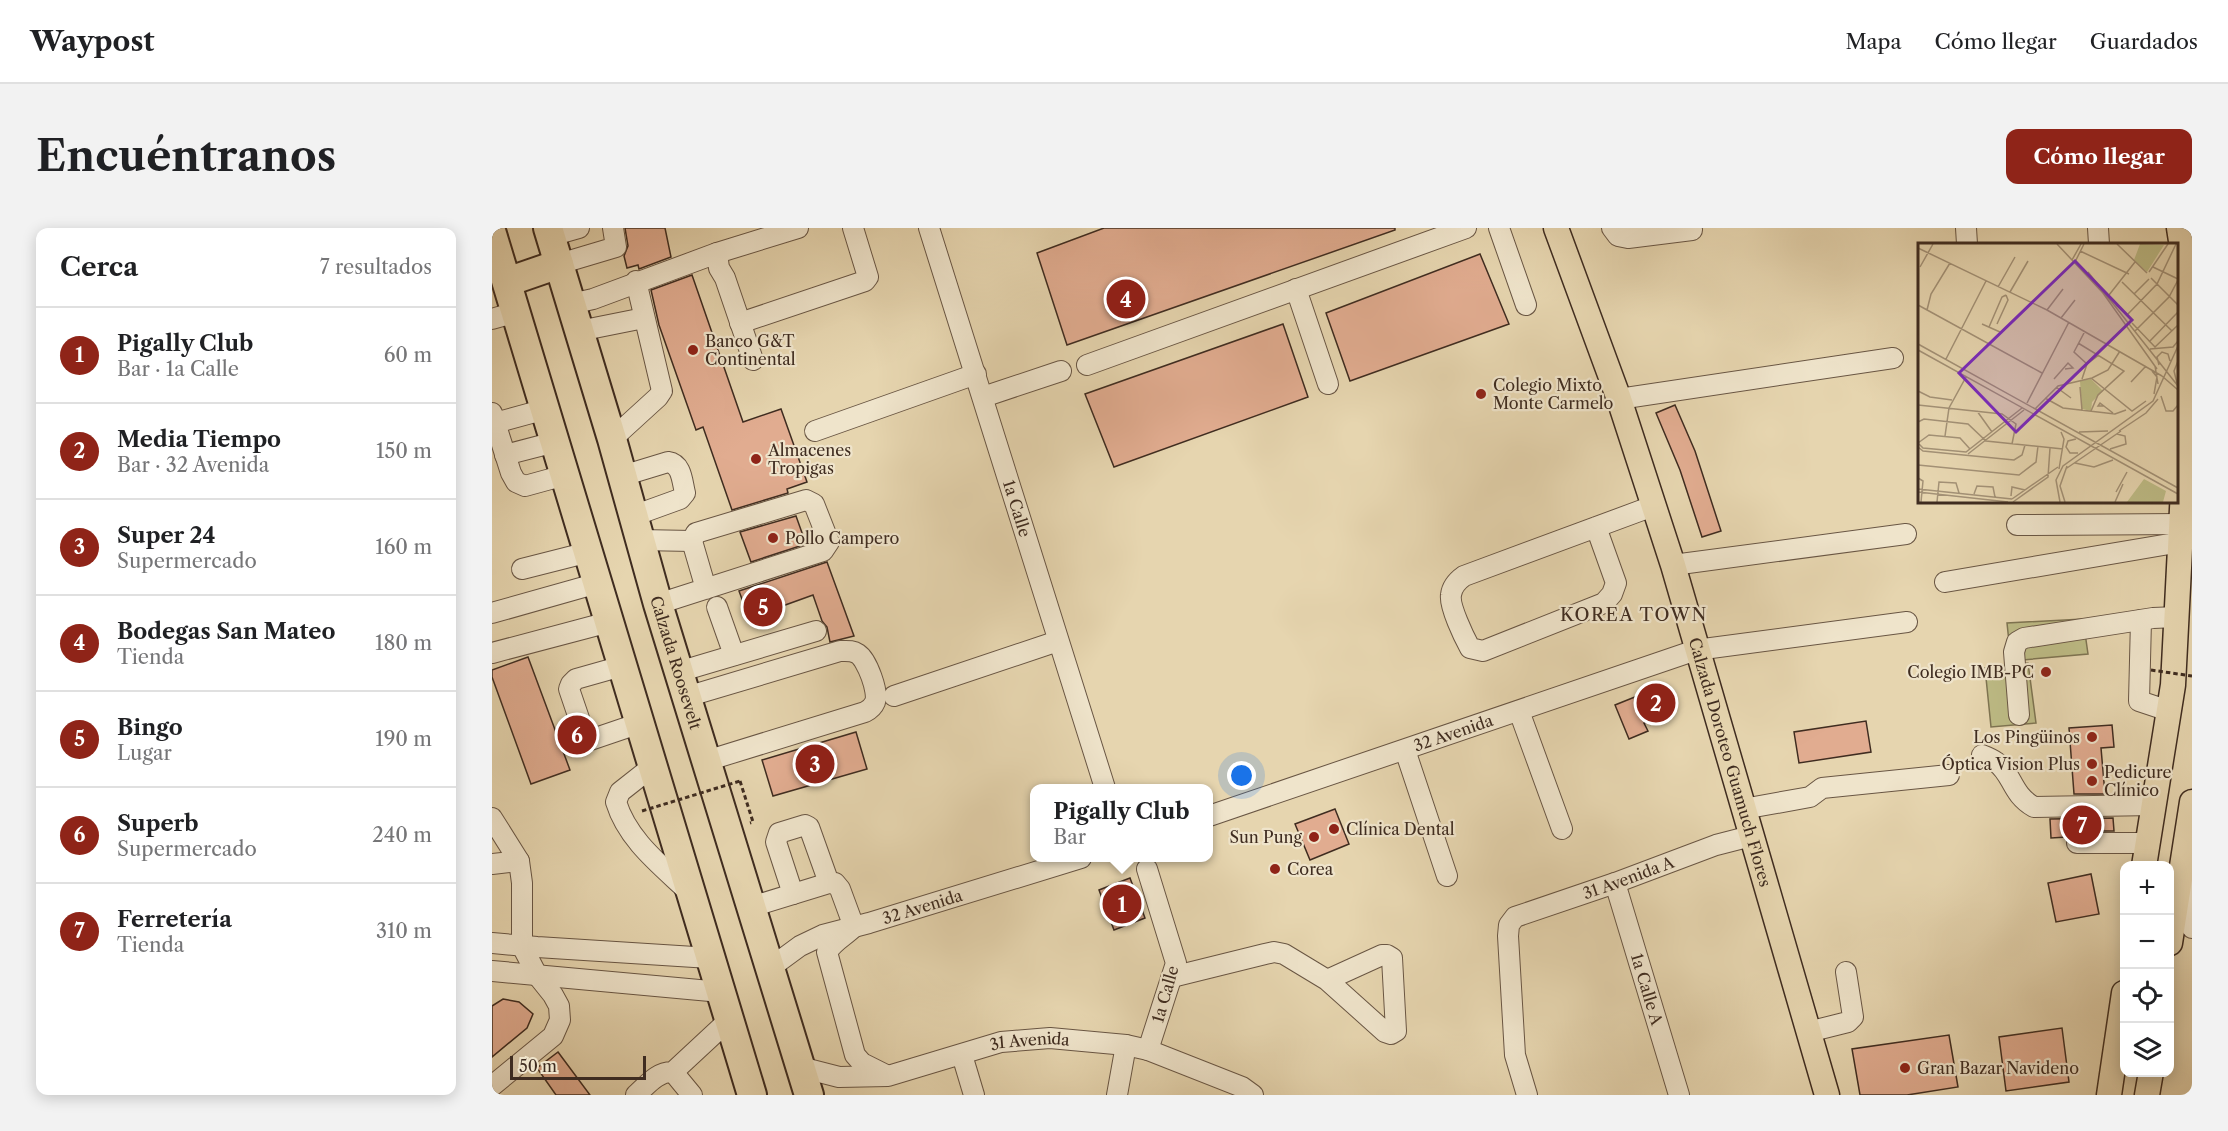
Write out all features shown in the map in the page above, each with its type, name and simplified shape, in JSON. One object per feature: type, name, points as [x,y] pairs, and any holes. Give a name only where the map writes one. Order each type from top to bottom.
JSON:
[{"type":"highway","name":"Calzada Roosevelt","points":[[550,232],[682,685],[809,1095]]},
{"type":"highway","points":[[492,234],[507,282],[504,316],[546,409],[752,1095]]},
{"type":"highway","points":[[507,282],[560,264]]},
{"type":"main road","name":"Calzada Doroteo Guamuch Flores","points":[[1556,228],[1619,399],[1673,565],[1827,1095]]},
{"type":"main road","points":[[2146,854],[2173,685],[2181,533],[2179,307],[2182,246]]},
{"type":"main road","points":[[2174,916],[2187,846],[2192,802]]},
{"type":"main road","points":[[2109,1095],[2120,1020]]},
{"type":"main road","points":[[2147,1095],[2150,1077]]},
{"type":"street","points":[[550,232],[579,228]]},
{"type":"street","points":[[560,264],[616,247],[613,228]]},
{"type":"street","points":[[575,317],[593,299],[636,281],[798,228]]},
{"type":"street","points":[[740,324],[865,281],[868,277],[853,228]]},
{"type":"street","name":"1a Calle","points":[[929,228],[1103,784]]},
{"type":"street","points":[[1087,364],[1466,228]]},
{"type":"street","points":[[1499,228],[1526,305]]},
{"type":"street","points":[[1612,228],[1618,236],[1628,238],[1692,230]]},
{"type":"street","points":[[1966,228],[1967,243]]},
{"type":"street","points":[[717,254],[719,268],[753,360]]},
{"type":"street","points":[[612,439],[662,391],[636,281]]},
{"type":"street","points":[[1296,289],[1328,384]]},
{"type":"street","points":[[575,317],[644,318]]},
{"type":"street","points":[[1619,399],[1893,358]]},
{"type":"street","points":[[983,397],[1061,371]]},
{"type":"street","points":[[815,431],[976,374]]},
{"type":"street","points":[[546,409],[494,418],[516,482],[525,486],[565,475]]},
{"type":"street","points":[[505,455],[555,442]]},
{"type":"street","points":[[622,476],[668,462],[678,466],[685,493],[680,499],[636,528]]},
{"type":"street","points":[[658,604],[706,589],[823,551],[829,542],[814,504],[806,500],[696,533],[692,541],[706,589]]},
{"type":"street","points":[[1596,527],[1616,583],[1612,594],[1604,603],[1483,651],[1470,648],[1463,636],[1450,597],[1455,584],[1464,576],[1596,527],[1653,506]]},
{"type":"street","points":[[2017,525],[2181,533]]},
{"type":"street","points":[[636,528],[692,541]]},
{"type":"street","points":[[1945,582],[2181,533]]},
{"type":"street","points":[[1673,565],[1906,534]]},
{"type":"street","points":[[522,569],[589,552]]},
{"type":"street","points":[[492,613],[598,583]]},
{"type":"street","points":[[717,608],[734,655]]},
{"type":"street","points":[[2019,715],[2014,652],[2017,642],[2024,638],[2141,620],[2177,617]]},
{"type":"street","points":[[2141,620],[2139,701],[2169,711]]},
{"type":"street","name":"32 Avenida","points":[[1213,815],[1696,650],[1907,621]]},
{"type":"street","points":[[492,653],[609,622]]},
{"type":"street","points":[[682,685],[734,655],[816,631]]},
{"type":"street","points":[[894,696],[1058,641]]},
{"type":"street","points":[[682,685],[840,651],[851,651],[860,655],[867,664],[873,682],[875,701],[871,709],[865,712],[706,760]]},
{"type":"street","points":[[622,666],[576,679],[570,684],[569,689],[586,739],[590,740],[639,723]]},
{"type":"street","points":[[1519,711],[1562,829]]},
{"type":"street","points":[[1405,750],[1447,876]]},
{"type":"street","points":[[1982,755],[1998,763],[2011,780],[2018,795],[2034,807],[2154,805]]},
{"type":"street","points":[[652,766],[620,792],[616,802],[619,813],[643,848],[691,893]]},
{"type":"street","points":[[1743,810],[1810,797],[1822,788],[1949,775]]},
{"type":"street","points":[[492,818],[519,861],[522,883],[522,946],[537,975],[554,995],[559,1006],[560,1020],[553,1036],[492,1086]]},
{"type":"street","points":[[793,894],[776,842],[779,833],[805,825],[809,827],[829,883]]},
{"type":"street","name":"31 Avenida A","points":[[1527,1095],[1515,1055],[1509,925],[1515,917],[1716,845],[1751,836]]},
{"type":"street","points":[[2077,843],[2146,854]]},
{"type":"street","points":[[2187,846],[2192,928]]},
{"type":"street","points":[[492,864],[519,861]]},
{"type":"street","name":"32 Avenida","points":[[770,968],[800,946],[823,934],[854,927],[1068,862]]},
{"type":"street","name":"1a Calle","points":[[1148,869],[1176,963],[1148,1050]]},
{"type":"street","points":[[751,907],[829,883],[836,883],[854,927],[827,952],[855,1055],[862,1064],[888,1076]]},
{"type":"street","name":"1a Calle A","points":[[1615,883],[1679,1095]]},
{"type":"street","points":[[492,943],[710,958]]},
{"type":"street","points":[[1172,977],[1274,952],[1284,954],[1327,981]]},
{"type":"street","points":[[492,971],[721,992]]},
{"type":"street","points":[[1808,1032],[1848,1022],[1853,1017],[1846,972]]},
{"type":"street","points":[[636,1095],[658,1075],[673,1072],[729,1020]]},
{"type":"street","name":"31 Avenida","points":[[800,1067],[839,1077],[888,1076],[1001,1042],[1050,1038],[1126,1045],[1148,1050],[1242,1087],[1253,1095]]},
{"type":"street","points":[[1117,1095],[1126,1045]]},
{"type":"street","points":[[962,1055],[974,1095]]},
{"type":"street","points":[[673,1072],[692,1095]]},
{"type":"path","points":[[2151,670],[2192,676]]},
{"type":"path","points":[[642,812],[740,781],[753,822]]},
{"type":"shaded area","points":[[2083,619],[2088,654],[2011,661],[2007,623]]},
{"type":"shaded area","points":[[2028,663],[2036,723],[1991,727],[1985,668]]},
{"type":"building","points":[[625,228],[665,228],[671,257],[639,269],[638,265],[627,268],[624,256],[628,246]]},
{"type":"building","points":[[1104,228],[1395,228],[1395,230],[1067,345],[1037,253]]},
{"type":"building","points":[[1480,254],[1509,324],[1350,381],[1326,313]]},
{"type":"building","points":[[692,275],[743,422],[781,409],[807,482],[787,489],[788,493],[732,510],[703,427],[696,430],[659,325],[651,290]]},
{"type":"building","points":[[1283,324],[1308,397],[1114,467],[1085,394]]},
{"type":"building","points":[[1675,405],[1695,451],[1721,531],[1702,537],[1680,470],[1656,413]]},
{"type":"building","name":"Pollo Campero","points":[[796,516],[806,544],[751,562],[740,532]]},
{"type":"building","points":[[827,562],[854,636],[830,642],[827,627],[822,621],[813,595],[749,618],[739,591]]},
{"type":"building","points":[[528,657],[570,770],[531,784],[492,677],[492,670]]},
{"type":"building","points":[[1657,688],[1666,693],[1674,709],[1644,723],[1648,731],[1629,739],[1615,705]]},
{"type":"building","points":[[1866,721],[1871,752],[1799,763],[1794,732]]},
{"type":"building","points":[[2112,725],[2114,747],[2101,748],[2105,794],[2074,794],[2069,728]]},
{"type":"building","points":[[856,732],[867,769],[773,796],[762,760]]},
{"type":"building","points":[[1335,809],[1349,844],[1310,860],[1295,824]]},
{"type":"building","points":[[2113,818],[2114,831],[2077,831],[2067,837],[2051,838],[2050,819]]},
{"type":"building","points":[[2091,874],[2099,914],[2056,922],[2048,883]]},
{"type":"building","points":[[1130,878],[1145,918],[1114,930],[1099,890]]},
{"type":"building","points":[[503,999],[519,1002],[533,1014],[527,1028],[492,1057],[492,1006]]},
{"type":"building","points":[[2062,1028],[2069,1082],[2006,1091],[1999,1037]]},
{"type":"building","name":"Gran Bazar Navideno","points":[[1949,1035],[1958,1087],[1907,1095],[1860,1095],[1852,1049]]},
{"type":"building","points":[[558,1052],[590,1095],[556,1095],[537,1068]]},
{"type":"place","name":"Bodegas San Mateo","points":[[1126,299]]},
{"type":"place","name":"Banco G&T Continental","points":[[693,350]]},
{"type":"place","name":"Colegio Mixto Monte Carmelo","points":[[1481,394]]},
{"type":"place","name":"Almacenes Tropigas","points":[[756,459]]},
{"type":"place","name":"Pollo Campero","points":[[773,538]]},
{"type":"place","name":"Bingo","points":[[763,607]]},
{"type":"place","name":"Colegio IMB-PC","points":[[2046,672]]},
{"type":"place","name":"Media Tiempo","points":[[1656,703]]},
{"type":"place","name":"Superb","points":[[577,735]]},
{"type":"place","name":"Los Pingüinos","points":[[2092,737]]},
{"type":"place","name":"Super 24","points":[[815,764]]},
{"type":"place","name":"Óptica Vision Plus","points":[[2092,764]]},
{"type":"place","name":"Pedicure Clínico","points":[[2092,781]]},
{"type":"place","name":"Ferretería","points":[[2082,825]]},
{"type":"place","name":"Clínica Dental","points":[[1334,829]]},
{"type":"place","name":"Sun Pung","points":[[1314,837]]},
{"type":"place","name":"Corea","points":[[1275,869]]},
{"type":"place","name":"Pigally Club","points":[[1122,904]]},
{"type":"place","name":"Gran Bazar Navideno","points":[[1905,1068]]},
{"type":"district","name":"KOREA TOWN","points":[[1634,615]]}]
